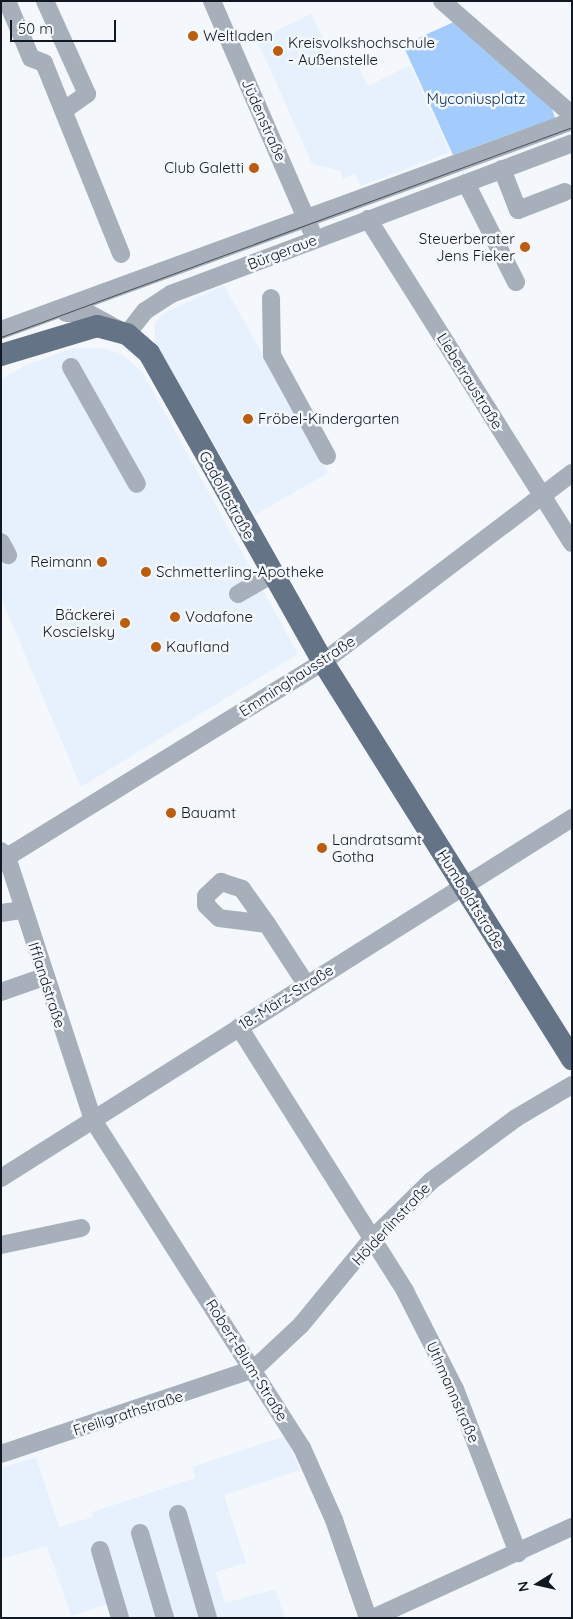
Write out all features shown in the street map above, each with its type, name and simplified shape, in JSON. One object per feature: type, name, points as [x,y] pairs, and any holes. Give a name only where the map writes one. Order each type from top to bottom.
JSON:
[{"type":"main road","points":[[1,355],[90,327],[126,334]]},
{"type":"main road","name":"Gadollastraße","points":[[126,334],[142,345],[157,365],[272,574],[323,662]]},
{"type":"main road","name":"Humboldtstraße","points":[[323,662],[572,1059]]},
{"type":"street","points":[[7,1],[31,58],[44,63],[121,254]]},
{"type":"street","name":"Jüdenstraße","points":[[212,1],[315,240]]},
{"type":"street","points":[[442,1],[572,115]]},
{"type":"street","points":[[45,2],[87,94],[64,110]]},
{"type":"street","points":[[1,330],[572,122]]},
{"type":"street","name":"Bürgeraue","points":[[126,334],[161,299],[572,143]]},
{"type":"street","points":[[502,169],[518,210],[565,192]]},
{"type":"street","points":[[466,183],[516,282]]},
{"type":"street","name":"Liebetraustraße","points":[[368,219],[572,543]]},
{"type":"street","points":[[271,298],[272,355],[327,456]]},
{"type":"street","points":[[50,313],[88,313],[126,334]]},
{"type":"street","points":[[71,367],[137,484]]},
{"type":"street","name":"Emminghausstraße","points":[[4,854],[323,662],[572,473]]},
{"type":"street","points":[[238,594],[272,574]]},
{"type":"street","name":"18.-März-Straße","points":[[1,1178],[572,818]]},
{"type":"street","name":"Ifflandstraße","points":[[4,854],[93,1120]]},
{"type":"street","points":[[1,913],[23,910]]},
{"type":"street","points":[[267,924],[306,984]]},
{"type":"street","points":[[1,992],[44,978]]},
{"type":"street","name":"Uthmannstraße","points":[[239,1027],[372,1239],[455,1389],[518,1553]]},
{"type":"street","name":"Hölderlinstraße","points":[[254,1369],[301,1325],[372,1239],[431,1181],[516,1118],[572,1085]]},
{"type":"street","name":"Robert-Blum-Straße","points":[[93,1120],[254,1369],[302,1448],[334,1520],[368,1618]]},
{"type":"street","points":[[1,1245],[81,1228]]},
{"type":"street","name":"Freiligrathstraße","points":[[1,1454],[254,1369]]},
{"type":"street","points":[[178,1514],[208,1618]]},
{"type":"street","points":[[373,1618],[572,1527]]},
{"type":"street","points":[[140,1533],[165,1618]]},
{"type":"street","points":[[100,1550],[120,1618]]},
{"type":"shaded area","points":[[311,14],[338,68],[355,60],[368,86],[410,65],[450,152],[361,186],[355,174],[343,179],[340,171],[312,164],[257,40]]},
{"type":"shaded area","name":"Fröbel-Kindergarten","points":[[224,285],[328,473],[255,515],[155,342],[155,324],[162,314]]},
{"type":"shaded area","points":[[74,348],[102,348],[122,354],[143,373],[298,654],[81,787],[1,598],[1,379],[28,364]]},
{"type":"shaded area","points":[[285,1436],[300,1470],[224,1495],[246,1563],[216,1572],[225,1603],[275,1589],[285,1618],[113,1618],[109,1604],[71,1616],[47,1546],[1,1559],[1,1468],[36,1457],[59,1527],[93,1517],[92,1512],[195,1478],[192,1467]]},
{"type":"green space","name":"Myconiusplatz","points":[[456,21],[552,109],[555,118],[453,155],[403,45]]},
{"type":"tram line","points":[[1,337],[572,127]]},
{"type":"place","name":"Weltladen","points":[[193,36]]},
{"type":"place","name":"Kreisvolkshochschule - Außenstelle","points":[[278,51]]},
{"type":"place","name":"Club Galetti","points":[[254,168]]},
{"type":"place","name":"Steuerberater Jens Fieker","points":[[525,247]]},
{"type":"place","name":"Fröbel-Kindergarten","points":[[248,419]]},
{"type":"place","name":"Reimann","points":[[102,562]]},
{"type":"place","name":"Schmetterling-Apotheke","points":[[146,572]]},
{"type":"place","name":"Vodafone","points":[[175,617]]},
{"type":"place","name":"Bäckerei Koscielsky","points":[[125,623]]},
{"type":"place","name":"Kaufland","points":[[156,647]]},
{"type":"place","name":"Bauamt","points":[[171,813]]},
{"type":"place","name":"Landratsamt Gotha","points":[[322,848]]}]
